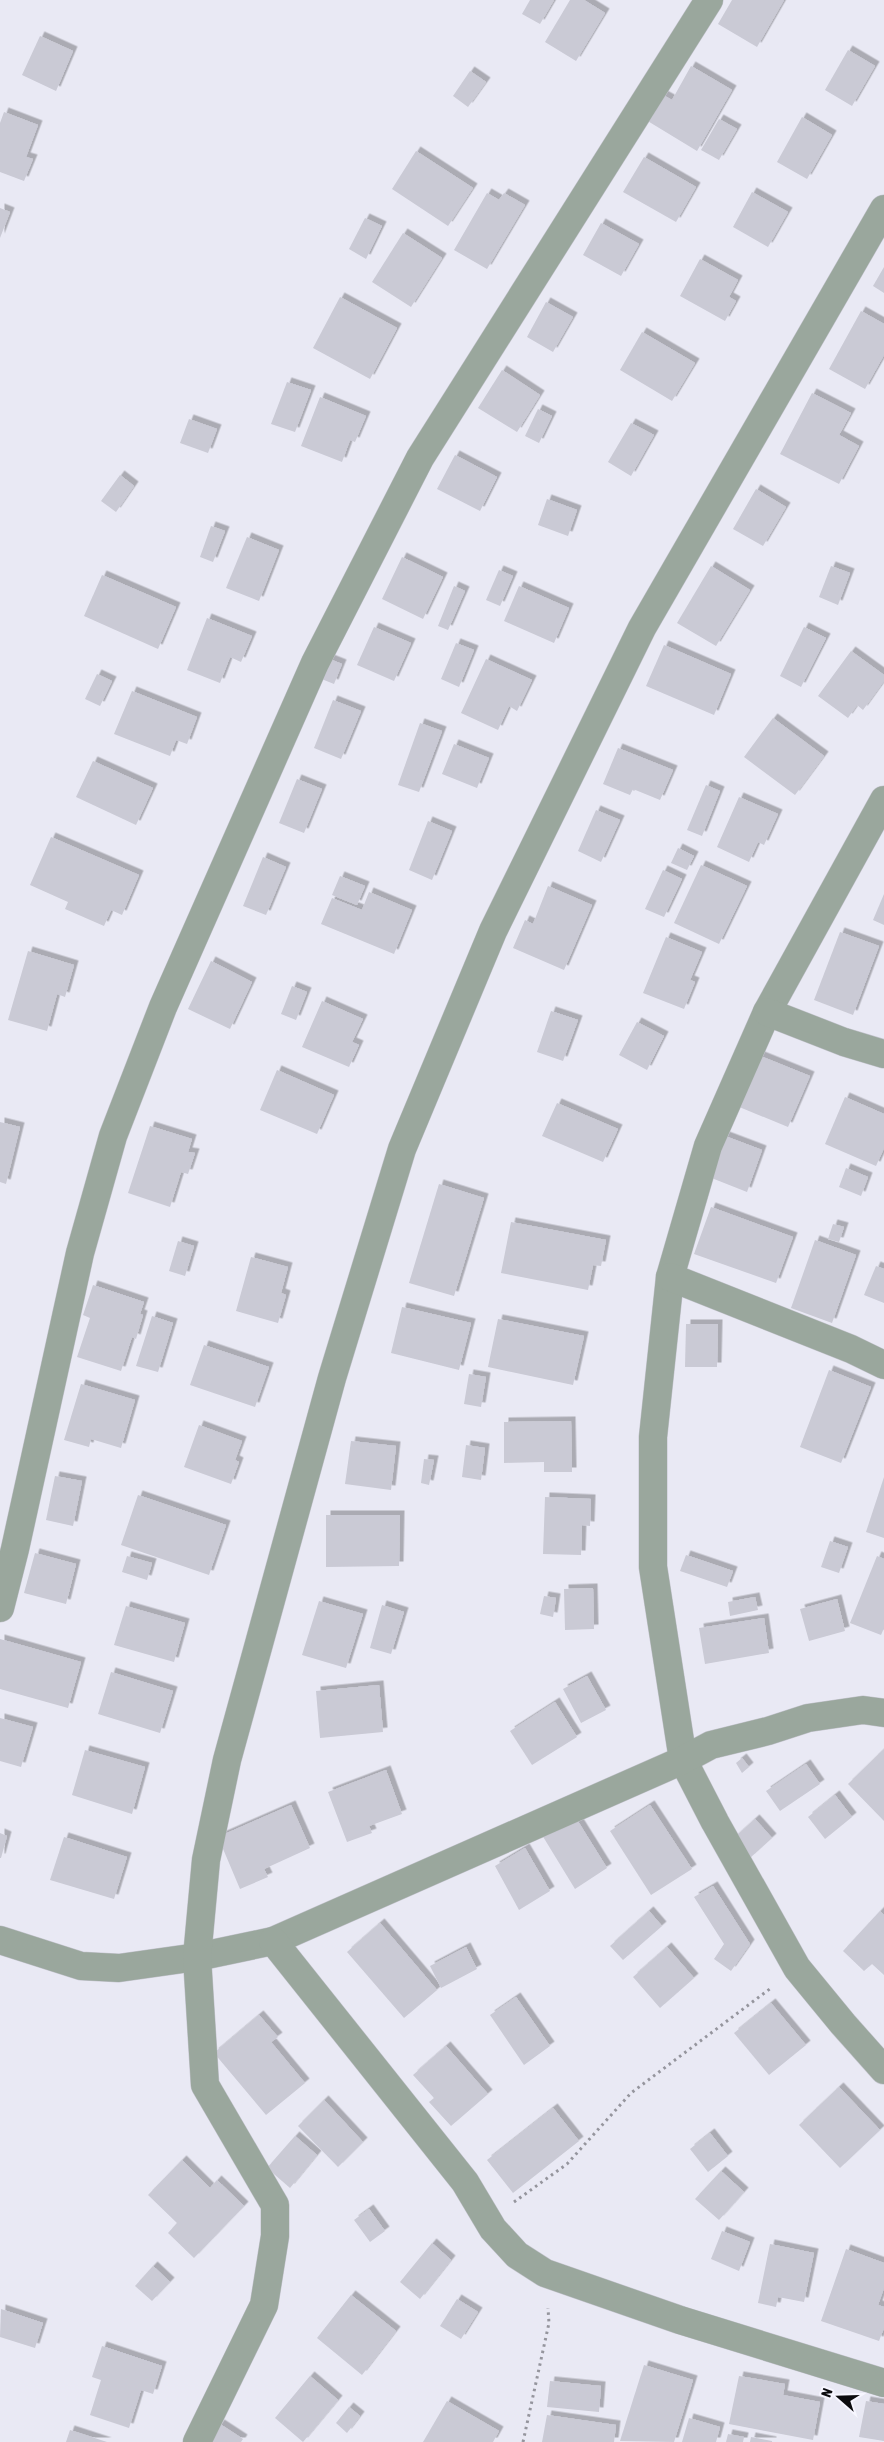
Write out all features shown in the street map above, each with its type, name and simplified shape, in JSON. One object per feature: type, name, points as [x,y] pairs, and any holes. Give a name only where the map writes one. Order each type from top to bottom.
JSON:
[{"type":"street","points":[[0,1608],[15,1549],[80,1253],[114,1136],[167,998],[315,663],[420,458],[708,0]]},
{"type":"street","points":[[197,2442],[264,2305],[275,2236],[275,2205],[205,2085],[198,1957],[206,1860],[228,1760],[332,1378],[402,1148],[493,931],[642,628],[884,209]]},
{"type":"street","points":[[884,800],[767,1012],[708,1146],[670,1277],[653,1437],[653,1568],[683,1760],[715,1822],[797,1968],[884,2070]]},
{"type":"street","points":[[767,1012],[844,1042],[884,1054]]},
{"type":"street","points":[[670,1277],[851,1349],[884,1365]]},
{"type":"street","points":[[0,1940],[81,1966],[119,1968],[198,1957],[273,1941],[683,1760],[711,1745],[768,1731],[808,1718],[863,1710],[884,1712]]},
{"type":"street","points":[[273,1941],[465,2182],[493,2229],[517,2255],[545,2273],[680,2320],[884,2384]]},
{"type":"path","points":[[493,2229],[517,2198],[567,2164],[631,2093],[797,1968]]},
{"type":"path","points":[[524,2442],[549,2323],[545,2273]]},
{"type":"building","points":[[530,0],[554,0],[540,24],[522,14]]},
{"type":"building","points":[[570,0],[584,0],[605,13],[576,61],[545,42]]},
{"type":"building","points":[[732,0],[784,0],[757,47],[718,24]]},
{"type":"building","points":[[40,36],[73,51],[56,91],[22,75]]},
{"type":"building","points":[[848,50],[875,66],[852,106],[825,90]]},
{"type":"building","points":[[691,66],[732,90],[697,151],[646,120],[661,94],[672,100]]},
{"type":"building","points":[[470,71],[486,82],[468,107],[453,96]]},
{"type":"building","points":[[4,112],[38,125],[26,157],[33,159],[24,181],[0,172],[0,123]]},
{"type":"building","points":[[802,117],[832,135],[807,179],[777,162]]},
{"type":"building","points":[[719,119],[737,129],[719,160],[701,150]]},
{"type":"building","points":[[416,151],[473,188],[448,226],[392,189]]},
{"type":"building","points":[[644,157],[696,187],[676,222],[623,192]]},
{"type":"building","points":[[752,192],[788,212],[768,247],[733,227]]},
{"type":"building","points":[[487,193],[499,200],[504,193],[525,205],[487,269],[454,250]]},
{"type":"building","points":[[0,208],[10,212],[0,238]]},
{"type":"building","points":[[365,218],[382,226],[366,259],[349,249]]},
{"type":"building","points":[[601,223],[639,244],[621,276],[583,255]]},
{"type":"building","points":[[403,233],[442,258],[411,307],[372,282]]},
{"type":"building","points":[[700,259],[738,280],[729,297],[736,301],[725,321],[680,296]]},
{"type":"building","points":[[884,267],[884,293],[873,286]]},
{"type":"building","points":[[340,297],[397,328],[370,379],[313,348]]},
{"type":"building","points":[[546,302],[573,317],[553,352],[527,337]]},
{"type":"building","points":[[861,311],[884,324],[884,355],[865,389],[829,369]]},
{"type":"building","points":[[642,332],[695,363],[672,401],[620,370]]},
{"type":"building","points":[[502,370],[540,395],[517,432],[478,408]]},
{"type":"building","points":[[287,382],[311,390],[295,432],[271,424]]},
{"type":"building","points":[[812,393],[851,413],[839,435],[859,446],[839,484],[780,454]]},
{"type":"building","points":[[320,397],[366,416],[355,442],[350,440],[342,462],[301,446]]},
{"type":"building","points":[[538,409],[552,416],[539,443],[525,436]]},
{"type":"building","points":[[189,419],[217,429],[208,453],[180,443]]},
{"type":"building","points":[[631,423],[654,435],[631,476],[608,462]]},
{"type":"building","points":[[455,455],[497,477],[480,511],[437,489]]},
{"type":"building","points":[[120,475],[134,486],[116,512],[101,501]]},
{"type":"building","points":[[756,489],[786,507],[763,546],[733,529]]},
{"type":"building","points":[[547,499],[577,510],[568,536],[538,525]]},
{"type":"building","points":[[211,526],[225,531],[213,562],[200,557]]},
{"type":"building","points":[[247,537],[279,550],[259,601],[226,588]]},
{"type":"building","points":[[402,557],[443,577],[423,619],[382,599]]},
{"type":"building","points":[[711,566],[750,590],[716,646],[677,623]]},
{"type":"building","points":[[831,566],[850,573],[838,605],[819,597]]},
{"type":"building","points":[[499,570],[513,576],[500,606],[486,600]]},
{"type":"building","points":[[102,575],[176,607],[158,649],[84,616]]},
{"type":"building","points":[[454,586],[465,591],[448,630],[438,626]]},
{"type":"building","points":[[519,586],[569,608],[554,643],[504,621]]},
{"type":"building","points":[[207,618],[252,636],[241,662],[230,657],[220,683],[187,670]]},
{"type":"building","points":[[374,627],[411,643],[394,681],[357,665]]},
{"type":"building","points":[[804,627],[826,638],[801,687],[780,676]]},
{"type":"building","points":[[456,643],[474,650],[459,687],[441,679]]},
{"type":"building","points":[[664,645],[731,674],[714,715],[646,686]]},
{"type":"building","points":[[851,651],[884,675],[884,681],[863,710],[857,705],[848,718],[818,696]]},
{"type":"building","points":[[327,658],[342,664],[334,684],[319,678]]},
{"type":"building","points":[[486,659],[532,680],[517,711],[509,706],[498,730],[461,713]]},
{"type":"building","points":[[97,674],[112,681],[100,706],[85,699]]},
{"type":"building","points":[[132,691],[197,717],[187,744],[176,740],[170,756],[114,734]]},
{"type":"building","points":[[333,700],[361,711],[341,759],[314,748]]},
{"type":"building","points":[[773,718],[824,756],[795,795],[744,757]]},
{"type":"building","points":[[420,723],[442,731],[419,792],[398,785]]},
{"type":"building","points":[[454,744],[489,758],[477,788],[442,774]]},
{"type":"building","points":[[618,748],[673,770],[660,800],[633,789],[630,795],[603,784]]},
{"type":"building","points":[[93,761],[153,788],[136,825],[76,797]]},
{"type":"building","points":[[297,779],[322,789],[304,833],[279,823]]},
{"type":"building","points":[[706,785],[720,791],[702,836],[687,830]]},
{"type":"building","points":[[739,797],[778,814],[764,845],[758,842],[749,862],[717,847]]},
{"type":"building","points":[[596,810],[620,820],[601,862],[578,851]]},
{"type":"building","points":[[428,821],[452,831],[432,880],[409,870]]},
{"type":"building","points":[[51,837],[139,875],[122,915],[111,910],[104,926],[65,909],[68,902],[30,885]]},
{"type":"building","points":[[678,848],[694,856],[687,870],[671,863]]},
{"type":"building","points":[[263,857],[286,867],[266,915],[243,906]]},
{"type":"building","points":[[701,865],[747,886],[719,944],[674,923]]},
{"type":"building","points":[[663,870],[682,879],[664,917],[645,909]]},
{"type":"building","points":[[340,876],[365,886],[357,905],[332,895]]},
{"type":"building","points":[[548,886],[592,905],[564,970],[513,948],[525,920],[533,924]]},
{"type":"building","points":[[369,892],[412,910],[394,954],[321,924],[332,898],[362,910]]},
{"type":"building","points":[[884,894],[884,925],[873,920]]},
{"type":"building","points":[[840,932],[879,946],[853,1015],[814,1000]]},
{"type":"building","points":[[666,937],[702,952],[690,980],[695,982],[684,1009],[643,993]]},
{"type":"building","points":[[28,951],[74,965],[65,997],[57,994],[47,1031],[8,1020]]},
{"type":"building","points":[[211,961],[252,982],[230,1029],[188,1009]]},
{"type":"building","points":[[292,986],[307,992],[296,1020],[281,1014]]},
{"type":"building","points":[[322,1001],[363,1019],[352,1042],[359,1045],[349,1067],[302,1047]]},
{"type":"building","points":[[551,1011],[578,1020],[563,1061],[537,1052]]},
{"type":"building","points":[[637,1022],[664,1036],[647,1070],[619,1055]]},
{"type":"building","points":[[753,1053],[810,1076],[788,1127],[732,1104]]},
{"type":"building","points":[[277,1070],[334,1095],[317,1134],[260,1110]]},
{"type":"building","points":[[845,1097],[884,1114],[884,1148],[876,1166],[825,1144]]},
{"type":"building","points":[[557,1103],[618,1129],[603,1162],[542,1136]]},
{"type":"building","points":[[0,1122],[20,1127],[6,1184],[0,1182]]},
{"type":"building","points":[[150,1126],[192,1139],[188,1152],[195,1153],[188,1174],[181,1172],[170,1207],[128,1193]]},
{"type":"building","points":[[725,1136],[762,1150],[747,1192],[709,1177]]},
{"type":"building","points":[[846,1168],[868,1177],[861,1196],[839,1187]]},
{"type":"building","points":[[439,1184],[484,1198],[454,1296],[409,1283]]},
{"type":"building","points":[[711,1207],[793,1237],[776,1283],[694,1254]]},
{"type":"building","points":[[511,1222],[606,1240],[601,1266],[593,1265],[588,1290],[501,1273]]},
{"type":"building","points":[[833,1224],[844,1227],[839,1242],[828,1239]]},
{"type":"building","points":[[815,1240],[856,1255],[832,1323],[791,1308]]},
{"type":"building","points":[[178,1241],[194,1246],[185,1276],[169,1271]]},
{"type":"building","points":[[251,1257],[288,1267],[281,1293],[286,1295],[278,1323],[236,1311]]},
{"type":"building","points":[[876,1266],[884,1269],[884,1303],[864,1295]]},
{"type":"building","points":[[93,1285],[144,1302],[140,1314],[143,1315],[136,1339],[132,1337],[121,1371],[77,1357],[90,1318],[83,1315]]},
{"type":"building","points":[[402,1307],[471,1323],[459,1370],[391,1353]]},
{"type":"building","points":[[152,1316],[173,1323],[158,1372],[136,1366]]},
{"type":"building","points":[[498,1319],[584,1336],[573,1385],[488,1367]]},
{"type":"building","points":[[686,1324],[718,1324],[717,1367],[685,1367]]},
{"type":"building","points":[[204,1345],[269,1367],[255,1407],[190,1385]]},
{"type":"building","points":[[829,1370],[871,1387],[841,1463],[800,1447]]},
{"type":"building","points":[[469,1374],[486,1377],[481,1407],[464,1404]]},
{"type":"building","points":[[81,1384],[135,1400],[121,1448],[91,1439],[89,1447],[64,1440]]},
{"type":"building","points":[[571,1421],[572,1472],[544,1472],[544,1462],[504,1463],[504,1422]]},
{"type":"building","points":[[199,1425],[242,1441],[235,1460],[239,1462],[231,1484],[184,1467]]},
{"type":"building","points":[[351,1441],[396,1446],[391,1490],[345,1484]]},
{"type":"building","points":[[466,1445],[485,1448],[481,1480],[462,1477]]},
{"type":"building","points":[[424,1459],[434,1460],[429,1485],[421,1483]]},
{"type":"building","points":[[55,1476],[82,1481],[73,1526],[46,1520]]},
{"type":"building","points":[[884,1477],[884,1538],[866,1532]]},
{"type":"building","points":[[138,1495],[226,1525],[209,1575],[121,1545]]},
{"type":"building","points":[[545,1497],[591,1499],[590,1526],[582,1525],[581,1555],[543,1554]]},
{"type":"building","points":[[326,1515],[400,1515],[399,1566],[326,1567]]},
{"type":"building","points":[[830,1541],[848,1547],[839,1573],[821,1567]]},
{"type":"building","points":[[35,1553],[76,1564],[66,1604],[24,1593]]},
{"type":"building","points":[[686,1555],[733,1571],[727,1587],[680,1571]]},
{"type":"building","points":[[127,1556],[152,1563],[147,1580],[122,1572]]},
{"type":"building","points":[[877,1556],[884,1559],[884,1628],[881,1635],[850,1623]]},
{"type":"building","points":[[593,1588],[594,1629],[565,1630],[564,1589]]},
{"type":"building","points":[[544,1596],[556,1598],[553,1617],[540,1614]]},
{"type":"building","points":[[755,1597],[758,1610],[730,1616],[728,1602]]},
{"type":"building","points":[[837,1599],[845,1631],[809,1641],[800,1609]]},
{"type":"building","points":[[319,1601],[363,1614],[346,1668],[302,1655]]},
{"type":"building","points":[[382,1605],[404,1612],[391,1654],[370,1648]]},
{"type":"building","points":[[126,1606],[185,1623],[174,1662],[114,1645]]},
{"type":"building","points":[[764,1618],[769,1653],[705,1664],[699,1628]]},
{"type":"building","points":[[0,1639],[81,1662],[68,1708],[0,1689]]},
{"type":"building","points":[[111,1672],[173,1691],[160,1733],[98,1714]]},
{"type":"building","points":[[587,1676],[606,1710],[581,1723],[563,1689]]},
{"type":"building","points":[[379,1685],[383,1732],[320,1738],[316,1691]]},
{"type":"building","points":[[555,1702],[577,1737],[532,1765],[510,1731]]},
{"type":"building","points":[[0,1718],[33,1727],[21,1767],[0,1761]]},
{"type":"building","points":[[884,1749],[884,1821],[848,1784]]},
{"type":"building","points":[[85,1750],[145,1767],[132,1814],[72,1795]]},
{"type":"building","points":[[742,1758],[749,1767],[742,1773],[736,1763]]},
{"type":"building","points":[[806,1764],[820,1784],[780,1811],[766,1791]]},
{"type":"building","points":[[386,1770],[402,1814],[369,1826],[372,1833],[347,1842],[328,1792]]},
{"type":"building","points":[[835,1795],[852,1817],[825,1839],[808,1817]]},
{"type":"building","points":[[291,1805],[310,1848],[264,1869],[268,1877],[240,1889],[218,1837]]},
{"type":"building","points":[[650,1805],[692,1869],[651,1895],[610,1831]]},
{"type":"building","points":[[574,1815],[607,1868],[575,1889],[542,1835]]},
{"type":"building","points":[[755,1819],[772,1838],[750,1858],[733,1839]]},
{"type":"building","points":[[0,1833],[7,1836],[1,1858],[0,1858]]},
{"type":"building","points":[[64,1837],[127,1857],[114,1899],[50,1880]]},
{"type":"building","points":[[525,1848],[550,1891],[519,1910],[495,1866]]},
{"type":"building","points":[[713,1886],[750,1944],[731,1971],[714,1959],[724,1944],[694,1897]]},
{"type":"building","points":[[649,1911],[662,1926],[623,1960],[610,1946]]},
{"type":"building","points":[[880,1911],[884,1915],[884,1975],[872,1964],[864,1971],[843,1951]]},
{"type":"building","points":[[380,1923],[437,1990],[404,2018],[347,1952]]},
{"type":"building","points":[[466,1947],[477,1969],[441,1988],[430,1966]]},
{"type":"building","points":[[667,1947],[694,1978],[660,2008],[633,1977]]},
{"type":"building","points":[[516,1997],[550,2046],[524,2065],[490,2015]]},
{"type":"building","points":[[771,2003],[806,2045],[769,2075],[734,2033]]},
{"type":"building","points":[[259,2015],[278,2037],[271,2042],[305,2083],[266,2115],[214,2053]]},
{"type":"building","points":[[446,2046],[488,2094],[451,2126],[429,2102],[434,2098],[413,2075]]},
{"type":"building","points":[[839,2087],[880,2130],[840,2168],[799,2125]]},
{"type":"building","points":[[324,2100],[363,2142],[338,2167],[298,2126]]},
{"type":"building","points":[[553,2108],[579,2141],[513,2193],[487,2160]]},
{"type":"building","points":[[710,2133],[728,2156],[708,2172],[690,2149]]},
{"type":"building","points":[[295,2136],[317,2155],[290,2188],[267,2168]]},
{"type":"building","points":[[182,2160],[210,2188],[217,2180],[244,2206],[194,2258],[168,2233],[177,2223],[148,2195]]},
{"type":"building","points":[[721,2171],[744,2192],[719,2220],[695,2199]]},
{"type":"building","points":[[369,2209],[385,2231],[370,2242],[354,2220]]},
{"type":"building","points":[[722,2231],[750,2242],[739,2271],[711,2259]]},
{"type":"building","points":[[432,2243],[451,2260],[420,2299],[400,2282]]},
{"type":"building","points":[[770,2244],[814,2253],[804,2302],[778,2297],[776,2307],[758,2303]]},
{"type":"building","points":[[846,2249],[884,2263],[884,2288],[878,2305],[884,2307],[884,2328],[879,2341],[821,2321]]},
{"type":"building","points":[[153,2266],[170,2282],[152,2301],[135,2286]]},
{"type":"building","points":[[351,2295],[396,2331],[362,2375],[317,2338]]},
{"type":"building","points":[[457,2299],[478,2312],[461,2339],[440,2326]]},
{"type":"building","points":[[1,2309],[43,2323],[35,2348],[0,2337]]},
{"type":"building","points":[[102,2346],[162,2366],[153,2394],[141,2390],[129,2428],[90,2415],[101,2380],[92,2377]]},
{"type":"building","points":[[644,2365],[693,2380],[674,2442],[620,2441]]},
{"type":"building","points":[[310,2376],[338,2400],[303,2442],[275,2418]]},
{"type":"building","points":[[739,2376],[785,2384],[783,2395],[820,2402],[813,2440],[729,2424]]},
{"type":"building","points":[[550,2381],[601,2386],[599,2412],[547,2407]]},
{"type":"building","points":[[447,2401],[499,2431],[493,2442],[423,2442]]},
{"type":"building","points":[[866,2401],[884,2404],[884,2441],[859,2437]]},
{"type":"building","points":[[349,2407],[360,2416],[347,2433],[336,2423]]},
{"type":"building","points":[[547,2415],[616,2425],[614,2442],[542,2442]]},
{"type":"building","points":[[689,2418],[720,2427],[716,2442],[682,2442]]},
{"type":"building","points":[[220,2424],[243,2439],[241,2442],[208,2442]]},
{"type":"building","points":[[70,2430],[107,2442],[66,2442]]},
{"type":"building","points":[[728,2434],[744,2437],[743,2442],[726,2442]]},
{"type":"building","points":[[751,2437],[772,2441],[772,2442],[750,2442]]}]
